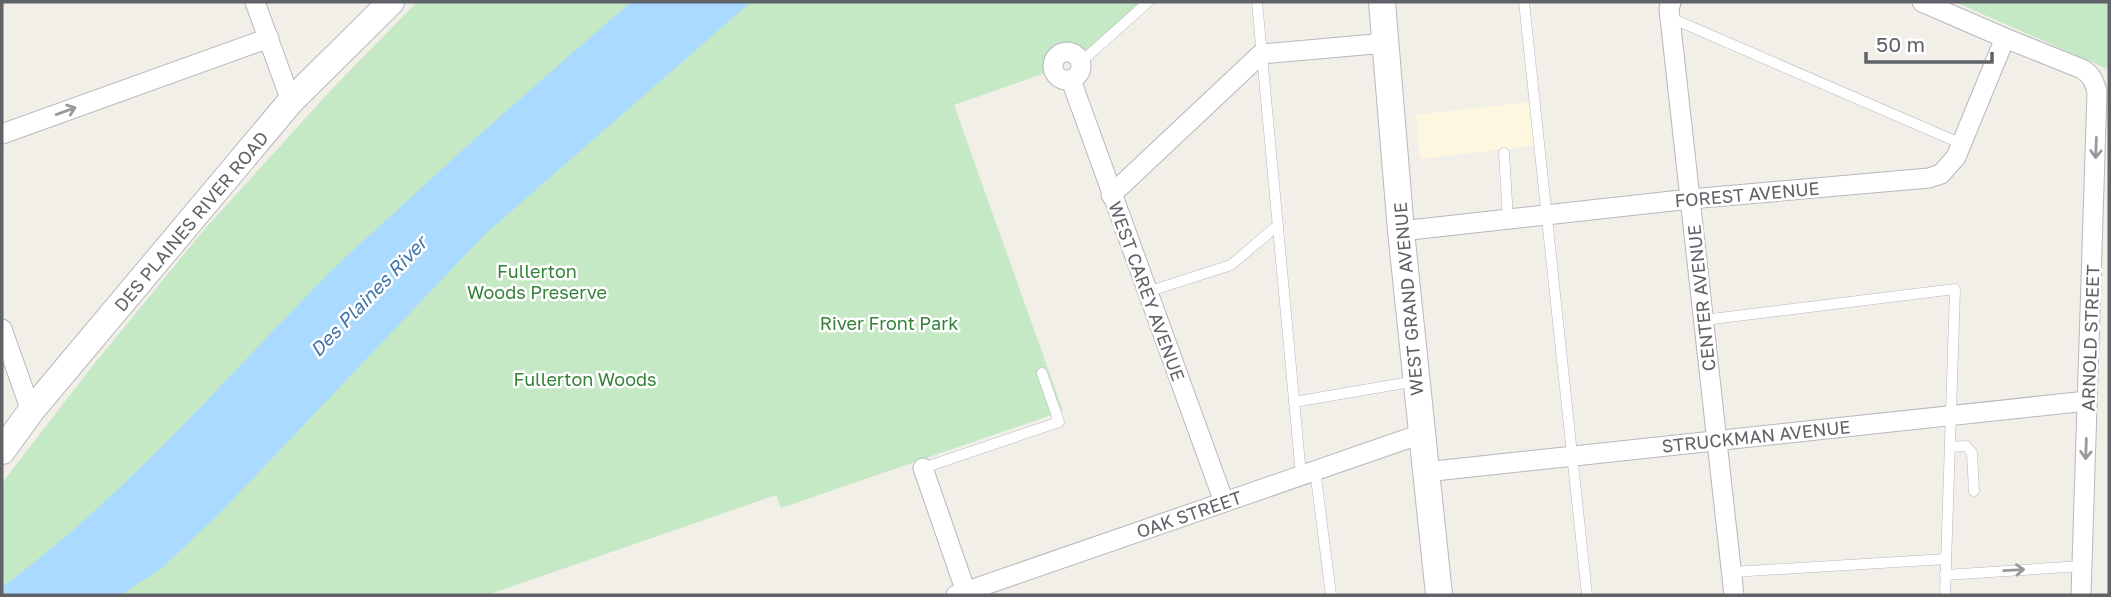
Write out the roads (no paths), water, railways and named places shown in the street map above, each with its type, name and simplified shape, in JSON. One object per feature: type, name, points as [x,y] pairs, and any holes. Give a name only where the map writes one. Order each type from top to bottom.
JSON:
[{"type":"main road","name":"DES PLAINES RIVER ROAD","points":[[2,451],[31,411],[292,101],[391,2]]},
{"type":"main road","name":"WEST GRAND AVENUE","points":[[1382,2],[1401,231],[1439,595]]},
{"type":"street","points":[[255,2],[292,101]]},
{"type":"street","points":[[1922,2],[2005,38]]},
{"type":"street","name":"CENTER AVENUE","points":[[1670,10],[1734,595]]},
{"type":"street","points":[[2,134],[269,38]]},
{"type":"street","name":"FOREST AVENUE","points":[[1401,231],[1690,199],[1929,178],[1941,174],[1956,157],[2005,38]]},
{"type":"street","name":"ARNOLD STREET","points":[[2005,38],[2090,74],[2094,80],[2098,104],[2081,595]]},
{"type":"street","points":[[1111,195],[1261,54],[1386,43]]},
{"type":"street","name":"WEST CAREY AVENUE","points":[[1081,62],[1079,75],[1070,80],[1224,502]]},
{"type":"street","points":[[2,329],[31,411]]},
{"type":"street","name":"STRUCKMAN AVENUE","points":[[1425,472],[2087,401]]},
{"type":"street","name":"OAK STREET","points":[[963,594],[1421,434]]},
{"type":"street","points":[[923,468],[963,594]]},
{"type":"lane","points":[[1081,62],[1148,2]]},
{"type":"lane","points":[[1257,2],[1294,402],[1331,595]]},
{"type":"lane","points":[[1524,2],[1587,595]]},
{"type":"lane","points":[[1670,10],[1962,144]]},
{"type":"lane","points":[[1504,153],[1508,219]]},
{"type":"lane","points":[[1147,292],[1231,265],[1278,225]]},
{"type":"lane","points":[[1704,320],[1955,289],[1945,595]]},
{"type":"lane","points":[[923,468],[1059,422],[1042,373]]},
{"type":"lane","points":[[1294,402],[1416,381]]},
{"type":"lane","points":[[1950,447],[1966,446],[1972,453],[1974,491]]},
{"type":"lane","points":[[1732,572],[1946,559]]},
{"type":"lane","points":[[1945,575],[2082,566]]},
{"type":"water","name":"Des Plaines River","points":[[631,2],[751,2],[485,234],[220,513],[162,568],[121,595],[2,595],[2,587],[46,553],[130,478],[346,257],[489,126]]},
{"type":"park label","name":"Fullerton Woods Preserve","points":[[537,281]]},
{"type":"park label","name":"River Front Park","points":[[889,323]]},
{"type":"park label","name":"Fullerton Woods","points":[[585,379]]}]
